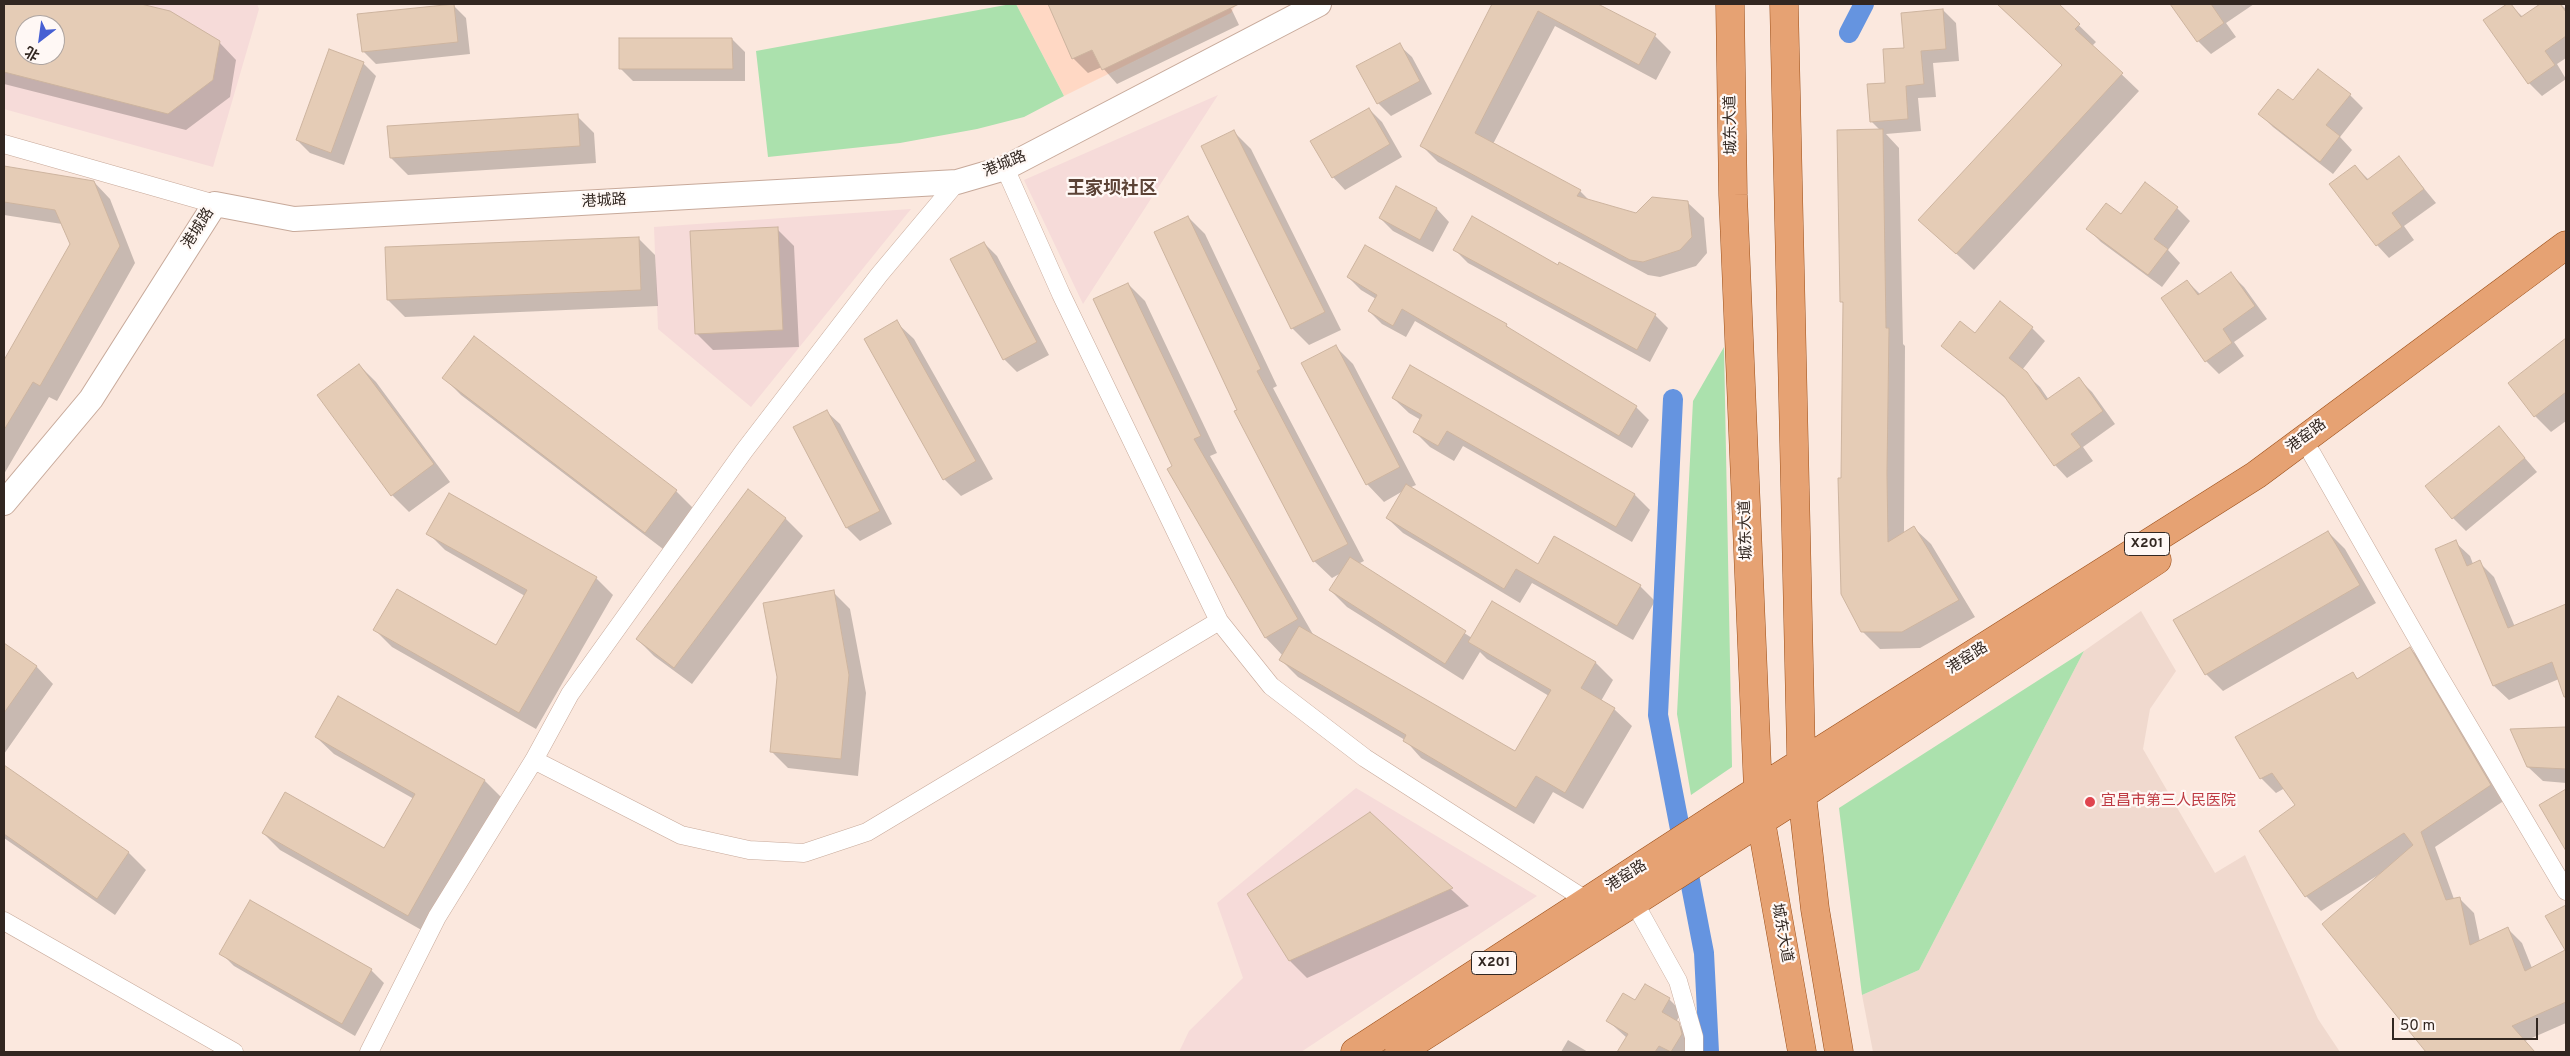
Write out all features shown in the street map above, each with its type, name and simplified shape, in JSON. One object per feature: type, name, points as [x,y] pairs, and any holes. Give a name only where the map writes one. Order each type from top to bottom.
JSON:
[{"type":"main road","name":"城东大道","points":[[1730,4],[1733,195],[1758,790],[1761,821],[1802,1052]]},
{"type":"main road","points":[[1784,4],[1800,766],[1815,909],[1839,1052]]},
{"type":"main road","name":"港窑路","points":[[1399,1052],[1639,889],[1719,831],[1758,790],[1800,766],[2256,475],[2566,245]]},
{"type":"main road","name":"港窑路","points":[[1719,831],[1761,821],[2266,488],[2566,266]]},
{"type":"main road","name":"港窑路","points":[[1355,1052],[1589,902],[1639,889]]},
{"type":"street","name":"港城路","points":[[4,503],[91,399],[215,204],[294,219],[957,182],[1005,168],[1319,4]]},
{"type":"street","points":[[4,144],[215,204]]},
{"type":"street","points":[[1005,168],[1061,294],[1219,621],[1271,686],[1365,758],[1589,902]]},
{"type":"street","points":[[369,1052],[437,917],[534,760],[570,694],[744,451],[879,275],[957,182]]},
{"type":"street","points":[[2312,454],[2437,673],[2566,891]]},
{"type":"street","points":[[534,760],[681,835],[749,850],[804,853],[867,832],[1219,621]]},
{"type":"street","points":[[1639,889],[1678,981],[1694,1037],[1694,1052]]},
{"type":"street","points":[[4,921],[234,1052]]},
{"type":"shaded area","points":[[4,4],[257,4],[259,9],[213,167],[4,109]]},
{"type":"shaded area","points":[[1016,4],[1236,4],[1231,13],[1064,96]]},
{"type":"shaded area","name":"王家坝社区","points":[[1218,95],[1083,304],[1024,180]]},
{"type":"shaded area","points":[[911,209],[751,407],[658,329],[654,227]]},
{"type":"shaded area","name":"宜昌市第三人民医院","points":[[2141,611],[2176,671],[2150,709],[2143,749],[2215,873],[2245,855],[2318,1019],[2340,1052],[1873,1052],[1862,995],[1919,970],[2084,651]]},
{"type":"shaded area","points":[[1356,788],[1537,896],[1301,1052],[1179,1052],[1189,1031],[1243,978],[1217,903]]},
{"type":"green space","points":[[1016,4],[1064,96],[1024,117],[977,129],[900,143],[768,157],[756,51]]},
{"type":"green space","points":[[1724,347],[1732,767],[1691,795],[1677,714],[1693,401]]},
{"type":"green space","points":[[2084,651],[1919,970],[1862,995],[1839,808]]},
{"type":"building","points":[[4,4],[141,4],[170,11],[220,41],[213,80],[168,114],[4,72]]},
{"type":"building","points":[[454,4],[458,42],[362,52],[357,14]]},
{"type":"building","points":[[1048,4],[1239,4],[1102,70],[1092,50],[1072,59]]},
{"type":"building","points":[[1492,4],[1598,4],[1656,34],[1639,65],[1538,11],[1475,133],[1581,190],[1577,196],[1636,213],[1652,197],[1688,201],[1692,237],[1680,250],[1643,262],[1630,260],[1420,146]]},
{"type":"building","points":[[1997,4],[2059,4],[2080,24],[2075,29],[2123,73],[1956,254],[1918,220],[2062,65]]},
{"type":"building","points":[[2170,4],[2211,4],[2224,23],[2197,42]]},
{"type":"building","points":[[2507,4],[2511,4],[2521,17],[2540,4],[2560,4],[2566,12],[2566,36],[2545,51],[2555,65],[2528,84],[2483,20]]},
{"type":"building","points":[[1943,9],[1946,49],[1921,51],[1924,84],[1906,86],[1908,119],[1870,122],[1867,84],[1885,83],[1883,49],[1904,48],[1901,13]]},
{"type":"building","points":[[619,38],[732,38],[733,69],[619,69]]},
{"type":"building","points":[[1400,43],[1420,81],[1377,104],[1356,66]]},
{"type":"building","points":[[329,49],[364,62],[331,153],[296,140]]},
{"type":"building","points":[[2318,69],[2351,94],[2326,125],[2340,136],[2320,162],[2258,114],[2278,89],[2293,100]]},
{"type":"building","points":[[1369,108],[1390,144],[1332,178],[1310,141]]},
{"type":"building","points":[[578,114],[580,146],[390,158],[387,126]]},
{"type":"building","points":[[1883,129],[1886,328],[1889,328],[1888,542],[1914,526],[1959,600],[1902,632],[1861,632],[1841,594],[1838,478],[1841,478],[1843,302],[1840,302],[1837,130]]},
{"type":"building","points":[[1234,130],[1325,312],[1291,329],[1201,146]]},
{"type":"building","points":[[2399,156],[2424,189],[2392,213],[2402,227],[2376,246],[2329,184],[2355,165],[2367,180]]},
{"type":"building","points":[[4,166],[94,181],[120,246],[40,386],[33,382],[4,430],[4,360],[70,244],[55,210],[4,202]]},
{"type":"building","points":[[2145,182],[2178,207],[2154,239],[2168,249],[2148,275],[2086,229],[2106,203],[2121,214]]},
{"type":"building","points":[[1396,186],[1437,208],[1420,240],[1379,218]]},
{"type":"building","points":[[1188,216],[1261,369],[1257,371],[1348,544],[1313,562],[1234,411],[1237,410],[1154,232]]},
{"type":"building","points":[[1472,216],[1558,265],[1559,262],[1656,314],[1637,350],[1453,250]]},
{"type":"building","points":[[778,227],[783,330],[695,334],[690,231]]},
{"type":"building","points":[[639,237],[641,290],[387,300],[385,247]]},
{"type":"building","points":[[984,242],[1037,342],[1003,360],[950,259]]},
{"type":"building","points":[[1365,245],[1507,324],[1506,326],[1637,406],[1619,436],[1402,309],[1393,326],[1368,311],[1377,295],[1347,277]]},
{"type":"building","points":[[2231,272],[2255,306],[2223,329],[2232,343],[2205,362],[2161,298],[2187,280],[2198,295]]},
{"type":"building","points":[[1128,283],[1201,436],[1194,439],[1298,619],[1265,638],[1167,469],[1172,466],[1093,299]]},
{"type":"building","points":[[2000,301],[2033,327],[2009,358],[2027,372],[2046,400],[2079,377],[2103,411],[2071,434],[2081,447],[2054,466],[2004,396],[1941,346],[1960,321],[1975,333]]},
{"type":"building","points":[[897,320],[976,461],[943,480],[864,339]]},
{"type":"building","points":[[474,336],[677,490],[645,533],[442,378]]},
{"type":"building","points":[[2566,338],[2566,392],[2534,417],[2508,383]]},
{"type":"building","points":[[1336,345],[1400,467],[1366,485],[1301,363]]},
{"type":"building","points":[[359,364],[434,464],[391,496],[317,395]]},
{"type":"building","points":[[1410,365],[1635,494],[1616,527],[1447,431],[1438,446],[1413,432],[1422,415],[1392,398]]},
{"type":"building","points":[[827,410],[880,511],[846,528],[793,427]]},
{"type":"building","points":[[2499,426],[2525,458],[2452,519],[2425,486]]},
{"type":"building","points":[[1406,484],[1538,564],[1554,536],[1641,585],[1617,626],[1516,569],[1504,589],[1386,518]]},
{"type":"building","points":[[748,489],[786,518],[674,668],[636,639]]},
{"type":"building","points":[[449,493],[597,577],[519,713],[373,630],[397,589],[496,645],[527,590],[426,534]]},
{"type":"building","points":[[2328,531],[2360,585],[2205,675],[2173,620]]},
{"type":"building","points":[[2456,540],[2467,566],[2480,560],[2508,628],[2566,604],[2566,697],[2564,697],[2552,662],[2493,686],[2435,549]]},
{"type":"building","points":[[1350,557],[1466,631],[1445,664],[1329,590]]},
{"type":"building","points":[[834,590],[849,675],[841,759],[770,752],[777,677],[763,603]]},
{"type":"building","points":[[1492,601],[1596,662],[1581,688],[1615,708],[1565,793],[1536,776],[1516,808],[1403,741],[1406,735],[1279,660],[1299,626],[1515,751],[1551,690],[1468,642]]},
{"type":"building","points":[[4,643],[37,666],[4,713]]},
{"type":"building","points":[[2410,647],[2491,785],[2421,832],[2446,900],[2460,897],[2470,945],[2508,927],[2525,971],[2565,950],[2545,916],[2566,905],[2566,1002],[2512,1026],[2535,1052],[2426,1052],[2322,924],[2413,845],[2404,833],[2305,897],[2259,831],[2295,805],[2272,773],[2260,779],[2235,737],[2353,672],[2357,679]]},
{"type":"building","points":[[338,696],[485,780],[408,916],[262,833],[285,792],[384,848],[415,794],[315,737]]},
{"type":"building","points":[[2566,727],[2566,769],[2527,767],[2510,729]]},
{"type":"building","points":[[4,765],[129,852],[97,899],[4,834]]},
{"type":"building","points":[[2566,789],[2566,851],[2539,805]]},
{"type":"building","points":[[1370,812],[1453,888],[1289,961],[1247,894]]},
{"type":"building","points":[[250,900],[372,969],[342,1024],[219,954]]},
{"type":"building","points":[[1645,984],[1670,998],[1662,1012],[1679,1022],[1682,1034],[1671,1052],[1659,1046],[1655,1052],[1617,1052],[1628,1034],[1606,1021],[1623,993],[1635,1000]]},
{"type":"waterway","points":[[1849,33],[1864,4]]},
{"type":"waterway","points":[[1673,399],[1658,715],[1704,953],[1709,1052]]},
{"type":"place","name":"宜昌市第三人民医院","points":[[2090,802]]},
{"type":"district","name":"王家坝社区","points":[[1112,190]]}]
